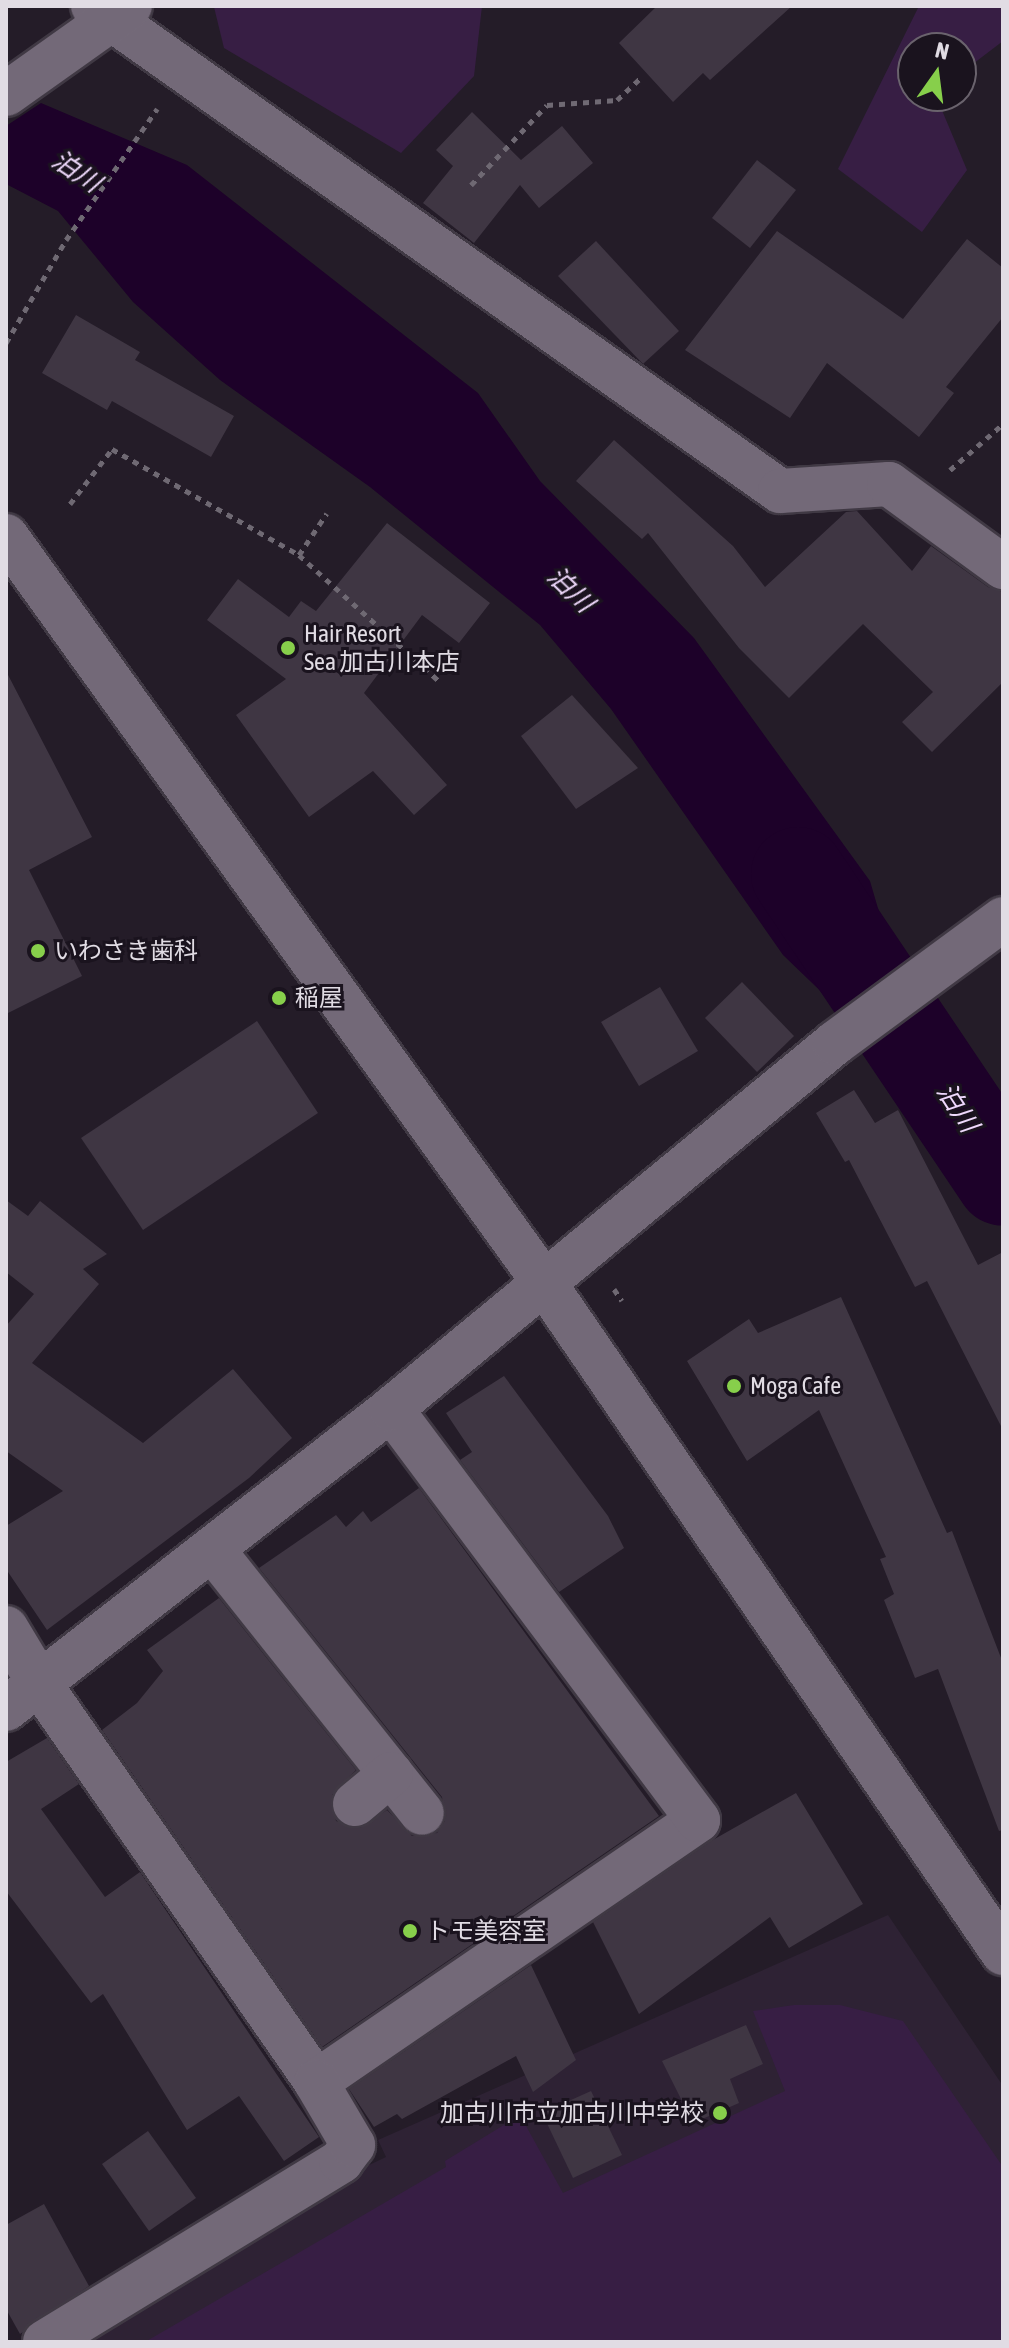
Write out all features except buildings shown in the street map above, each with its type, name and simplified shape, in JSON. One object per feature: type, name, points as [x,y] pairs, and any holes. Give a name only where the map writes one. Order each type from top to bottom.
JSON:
[{"type":"street","points":[[6,94],[46,65],[110,10],[780,491],[889,484],[1003,567]]},
{"type":"street","points":[[6,536],[545,1284],[1003,1953]]},
{"type":"street","points":[[22,1696],[391,1409],[835,1043],[1003,919]]},
{"type":"street","points":[[316,2082],[698,1820],[391,1409]]},
{"type":"street","points":[[212,1549],[422,1813]]},
{"type":"street","points":[[6,1628],[22,1696],[316,2082],[353,2145],[341,2161],[45,2342]]},
{"type":"street","points":[[355,1804],[391,1774]]},
{"type":"path","points":[[471,185],[547,105],[617,100],[643,76]]},
{"type":"path","points":[[6,343],[66,240],[140,128]]},
{"type":"path","points":[[912,502],[1003,424]]},
{"type":"path","points":[[70,504],[112,449],[299,555],[438,680]]},
{"type":"path","points":[[299,555],[327,513]]},
{"type":"shaded area","points":[[482,6],[474,76],[401,153],[224,48],[214,7]]},
{"type":"shaded area","points":[[919,6],[1003,6],[1003,41],[977,61],[977,32],[906,32]]},
{"type":"shaded area","points":[[897,50],[897,112],[943,112],[967,170],[922,232],[838,169]]},
{"type":"shaded area","name":"加古川市立加古川中学校","points":[[888,1915],[1003,2086],[1003,2342],[78,2342],[346,2176],[386,2157],[378,2140]]},
{"type":"shaded area","name":"加古川市立加古川中学校","points":[[794,2005],[840,2005],[903,2021],[1003,2167],[1003,2342],[145,2342],[446,2167],[445,2161],[520,2115],[563,2193],[785,2091],[753,2011]]},
{"type":"water","points":[[41,103],[187,165],[478,393],[540,481],[694,638],[870,881],[894,963],[836,1006],[783,955],[611,709],[540,625],[370,487],[220,380],[133,302],[58,211],[6,184],[6,126]]},
{"type":"waterway","name":"泊川","points":[[798,874],[1003,1179]]},
{"type":"place","name":"Hair Resort Sea 加古川本店","points":[[288,648]]},
{"type":"place","name":"いわさき歯科","points":[[38,951]]},
{"type":"place","name":"稲屋","points":[[279,998]]},
{"type":"place","name":"Moga Cafe","points":[[734,1386]]},
{"type":"place","name":"トモ美容室","points":[[410,1931]]},
{"type":"place","name":"加古川市立加古川中学校","points":[[720,2113]]}]
